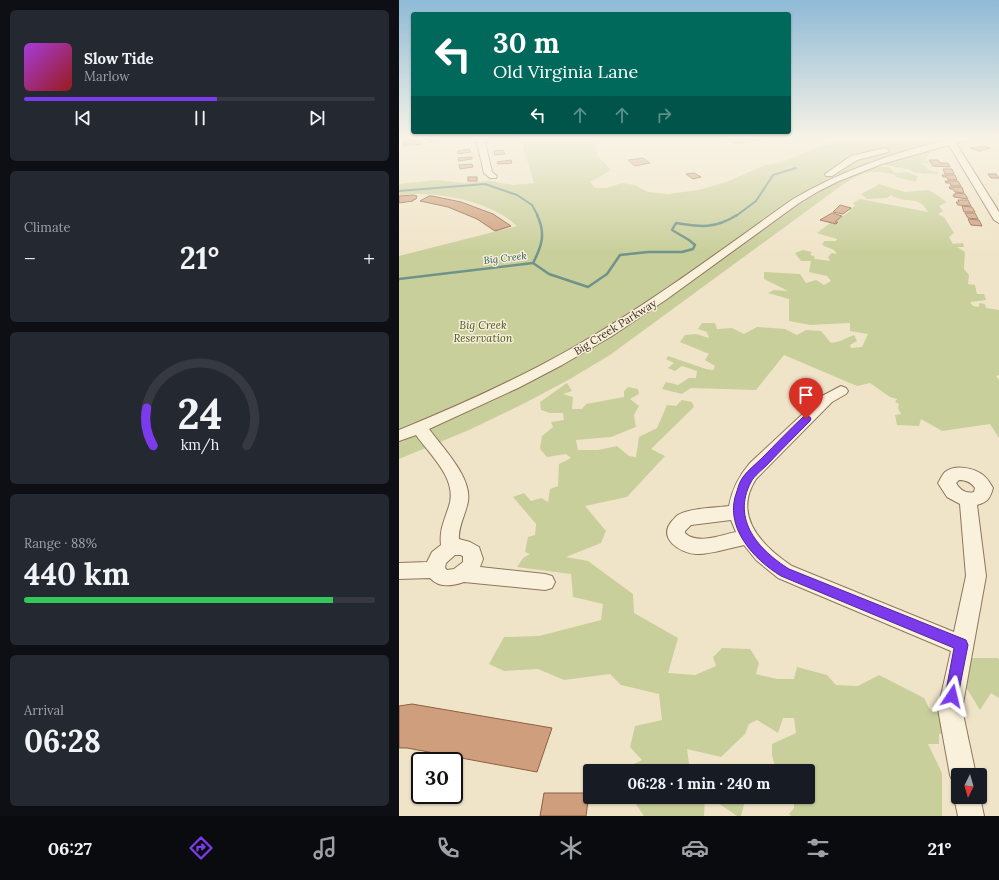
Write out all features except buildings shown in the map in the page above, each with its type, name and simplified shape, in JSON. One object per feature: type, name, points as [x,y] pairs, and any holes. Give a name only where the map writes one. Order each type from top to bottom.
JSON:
[{"type":"street","name":"Big Creek Parkway","points":[[814,189],[827,176]]},
{"type":"street","name":"Big Creek Parkway","points":[[399,436],[451,414],[523,380],[579,350],[633,317],[814,189],[842,176]]},
{"type":"street","points":[[972,176],[999,220]]},
{"type":"street","points":[[841,391],[827,398],[755,469],[746,480],[739,500],[738,512],[742,527],[747,537],[766,559],[785,572],[961,645]]},
{"type":"street","points":[[419,427],[453,474],[458,484],[460,496],[450,533],[451,548]]},
{"type":"street","points":[[962,768],[950,710],[961,645],[976,576],[968,499]]},
{"type":"street","points":[[738,512],[684,520],[676,529],[676,535],[684,544],[698,547],[747,537]]},
{"type":"street","points":[[435,570],[437,560],[440,555],[451,548],[463,547],[468,549],[473,556],[472,565],[463,574]]},
{"type":"street","points":[[399,571],[435,570],[437,573],[446,578],[463,574],[545,582]]},
{"type":"street","points":[[968,804],[971,816]]},
{"type":"green space","name":"Big Creek Reservation","points":[[532,176],[600,176],[590,182],[596,188],[606,188],[622,183],[635,185],[648,192],[668,194],[699,190],[740,176],[858,176],[838,188],[610,355],[570,379],[523,404],[469,430],[399,459],[399,256],[517,226],[492,210],[461,199],[429,194],[399,195],[399,184],[437,180],[463,183],[491,181],[513,185],[534,183]]},
{"type":"green space","name":"Big Creek Reservation","points":[[895,176],[918,176],[916,182]]},
{"type":"green space","points":[[879,184],[905,192],[929,190],[947,202],[939,206],[943,211],[938,214],[944,217],[954,233],[949,237],[953,244],[963,243],[964,247],[957,247],[965,252],[964,269],[969,275],[968,284],[975,285],[977,294],[984,294],[986,300],[970,302],[973,306],[979,307],[979,303],[985,304],[986,308],[999,310],[999,375],[996,376],[999,380],[999,438],[990,424],[942,431],[921,419],[919,426],[897,425],[895,415],[901,414],[898,408],[899,404],[895,402],[897,399],[890,397],[870,383],[857,386],[784,355],[756,390],[691,388],[682,394],[662,389],[666,382],[678,385],[689,378],[696,378],[697,371],[682,366],[675,371],[668,368],[674,363],[666,359],[668,356],[713,370],[715,366],[705,360],[709,354],[680,342],[685,335],[696,334],[709,338],[707,332],[698,329],[702,323],[715,323],[717,329],[732,328],[744,334],[757,327],[785,329],[797,335],[806,330],[821,331],[831,343],[841,341],[854,335],[857,341],[850,345],[851,348],[862,347],[868,334],[850,331],[850,323],[810,325],[789,321],[789,299],[768,293],[774,290],[788,291],[764,279],[764,272],[800,274],[806,283],[816,280],[824,285],[831,281],[827,276],[809,272],[811,261],[801,261],[795,253],[803,250],[812,252],[810,255],[814,256],[815,259],[830,261],[828,257],[832,253],[837,254],[834,250],[822,245],[824,241],[836,241],[837,239],[817,233],[830,223],[836,224],[839,222],[837,220],[850,211],[849,209],[855,206],[853,203],[860,199],[928,212],[921,203],[916,201],[897,198],[891,195],[887,198],[867,199],[861,194]]},
{"type":"green space","points":[[567,383],[572,391],[563,394],[573,397],[572,409],[582,409],[586,404],[624,397],[624,391],[628,387],[638,389],[639,394],[630,399],[639,406],[634,415],[636,427],[611,437],[576,440],[578,450],[598,450],[617,446],[629,456],[636,457],[639,437],[657,428],[667,405],[676,406],[682,400],[692,402],[694,407],[651,449],[665,456],[627,497],[585,506],[606,531],[601,543],[566,557],[588,561],[633,594],[634,613],[678,638],[668,673],[695,675],[716,666],[713,657],[722,648],[750,649],[759,663],[756,674],[777,679],[794,679],[797,667],[827,675],[836,685],[858,686],[879,675],[924,698],[929,708],[938,713],[945,721],[943,733],[939,734],[939,744],[928,744],[942,773],[942,816],[791,816],[789,814],[794,808],[794,804],[815,804],[815,764],[774,764],[772,755],[772,744],[796,733],[794,718],[783,718],[778,733],[757,720],[749,724],[745,734],[721,757],[687,749],[689,764],[634,764],[642,760],[630,747],[635,726],[662,720],[659,694],[621,685],[610,674],[564,680],[538,669],[504,671],[489,664],[504,637],[539,636],[601,620],[603,604],[573,597],[571,574],[517,567],[523,558],[530,554],[525,552],[528,537],[535,535],[536,524],[513,497],[524,493],[531,501],[541,498],[548,502],[550,489],[558,486],[559,464],[571,458],[566,454],[547,457],[540,449],[542,436],[553,427],[551,422],[564,420],[563,413],[550,413],[541,410],[540,402]]},
{"type":"green space","points":[[968,658],[998,658],[999,660],[999,698],[991,693],[980,710],[962,681]]},
{"type":"green space","points":[[636,804],[705,804],[704,816],[644,816]]},
{"type":"green space","points":[[719,804],[744,804],[741,816],[737,816]]},
{"type":"waterway","points":[[736,216],[756,201],[772,176]]},
{"type":"waterway","name":"Big Creek","points":[[399,191],[485,184],[517,195],[532,205],[538,216]]},
{"type":"waterway","name":"Big Creek","points":[[533,263],[539,251],[542,239],[540,222],[537,215]]},
{"type":"waterway","points":[[533,263],[549,274],[588,287],[607,274],[620,255],[648,252],[682,252],[693,249],[695,245],[672,230],[676,223],[708,226],[722,223],[737,215]]},
{"type":"waterway","name":"Big Creek","points":[[399,279],[533,263]]},
{"type":"route","points":[[806,419],[755,469],[746,480],[739,500],[738,512],[742,527],[747,537],[761,554],[772,564],[798,579],[961,645],[952,696]]}]
